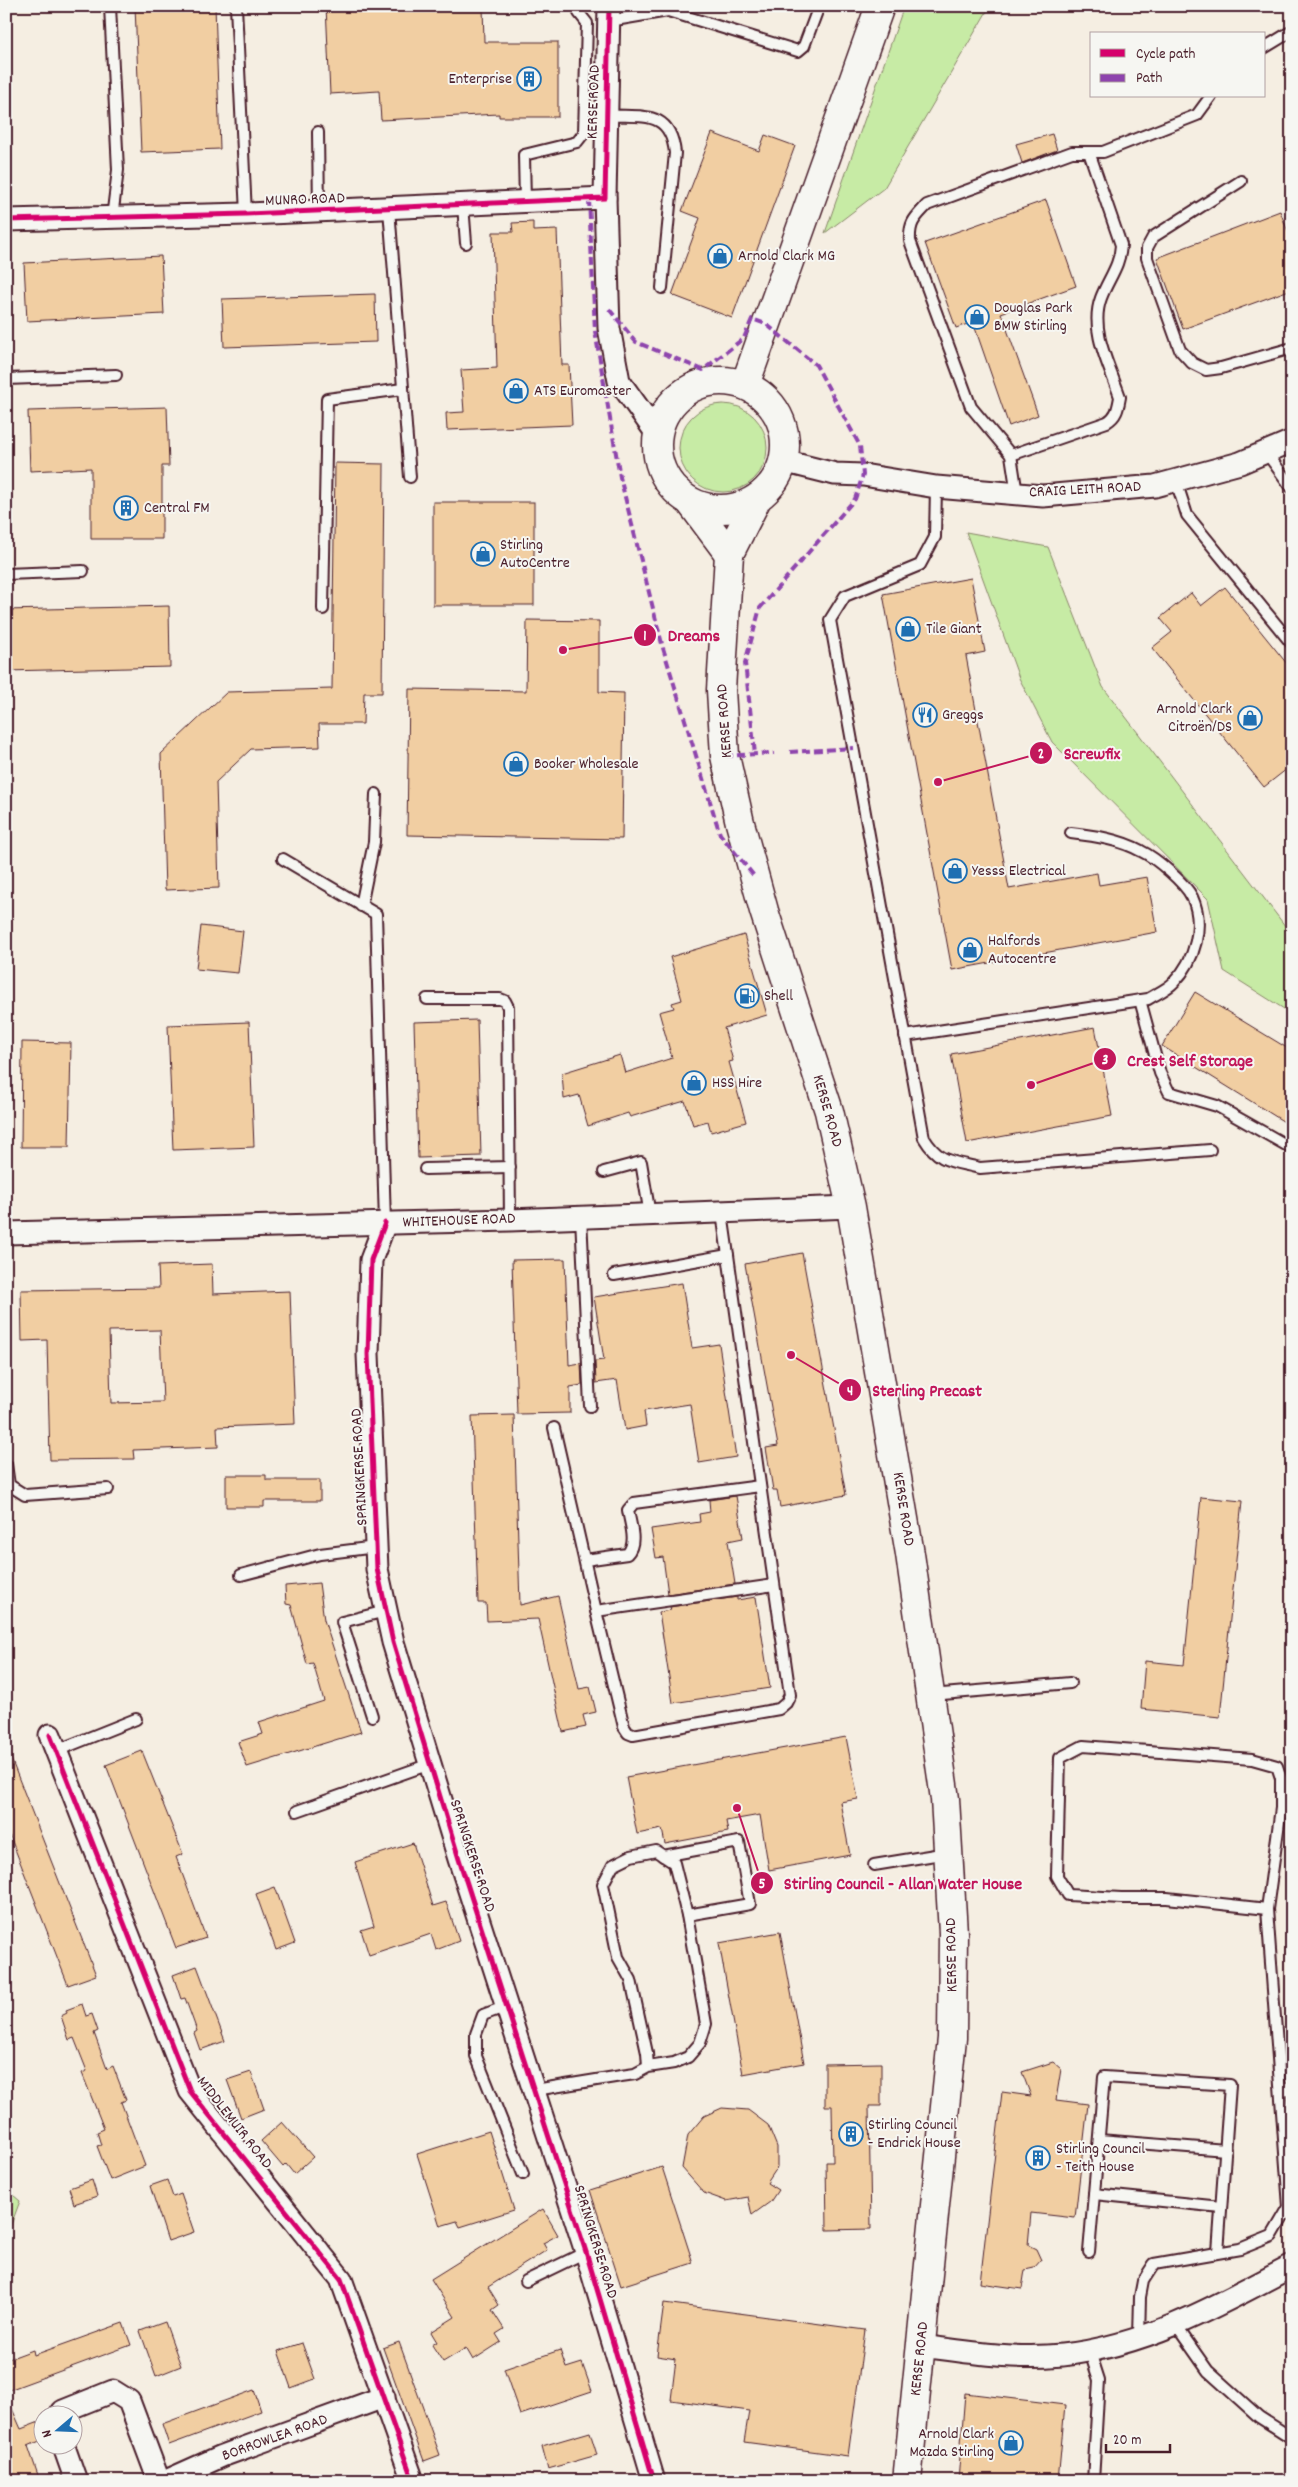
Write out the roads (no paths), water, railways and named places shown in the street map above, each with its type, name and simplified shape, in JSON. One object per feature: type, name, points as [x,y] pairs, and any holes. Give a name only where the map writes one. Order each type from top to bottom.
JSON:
[{"type":"main road","points":[[745,385],[880,6]]},
{"type":"main road","points":[[691,503],[707,509],[725,510],[742,507],[757,499],[769,489],[778,476],[786,443],[778,416],[761,394],[745,385],[726,381],[707,382],[689,389],[674,400],[668,408],[657,434],[657,455],[663,474],[674,490],[691,503],[729,554]]},
{"type":"main road","name":"KERSE ROAD","points":[[757,499],[729,554],[721,690],[726,756],[740,823],[764,912],[829,1111],[851,1207],[910,1554],[945,1799],[953,1932],[952,2038],[907,2481]]},
{"type":"street","name":"KERSE ROAD","points":[[609,13],[605,198],[610,328],[619,381],[657,434]]},
{"type":"street","name":"MUNRO ROAD","points":[[6,220],[319,212],[605,198]]},
{"type":"street","name":"CRAIG LEITH ROAD","points":[[783,461],[835,474],[863,475],[936,487],[1043,496],[1155,486],[1240,464],[1292,441]]},
{"type":"street","name":"WHITEHOUSE ROAD","points":[[6,1233],[510,1220],[851,1207]]},
{"type":"street","name":"SPRINGKERSE ROAD","points":[[385,1223],[371,1260],[368,1354],[377,1569],[393,1642],[430,1764],[586,2252],[654,2481]]},
{"type":"street","name":"MIDDLEMUIR ROAD","points":[[53,1743],[190,2091],[342,2279],[414,2481]]},
{"type":"street","points":[[921,2346],[996,2355],[1062,2355],[1140,2339],[1212,2308],[1292,2266]]},
{"type":"street","points":[[79,2404],[113,2391],[128,2401],[159,2481]]},
{"type":"street","name":"BORROWLEA ROAD","points":[[166,2481],[222,2456],[384,2397]]},
{"type":"street","points":[[67,2454],[76,2481]]},
{"type":"lane","points":[[110,6],[118,170],[112,218]]},
{"type":"lane","points":[[236,6],[246,214]]},
{"type":"lane","points":[[525,202],[524,155],[577,142],[584,133],[587,23],[579,13],[579,6]]},
{"type":"lane","points":[[609,13],[669,9],[798,52],[804,46],[819,6]]},
{"type":"lane","points":[[1266,47],[1292,31]]},
{"type":"lane","points":[[1016,494],[1011,455],[971,407],[910,241],[910,228],[914,218],[927,205],[1072,152],[1103,152],[1196,115],[1209,98]]},
{"type":"lane","points":[[606,115],[658,119],[667,125],[673,136],[675,153],[662,288]]},
{"type":"lane","points":[[318,132],[319,212]]},
{"type":"lane","points":[[1011,455],[1108,422],[1114,418],[1118,410],[1120,397],[1096,320],[1102,296],[1120,258],[1121,245],[1090,152]]},
{"type":"lane","points":[[1241,181],[1153,237],[1147,248],[1147,258],[1180,350],[1192,363],[1206,370],[1221,368],[1292,348]]},
{"type":"lane","points":[[463,205],[466,243]]},
{"type":"lane","points":[[389,209],[410,477]]},
{"type":"lane","points":[[6,379],[116,375]]},
{"type":"lane","points":[[323,609],[328,398],[403,389]]},
{"type":"lane","points":[[1266,452],[1292,488]]},
{"type":"lane","points":[[1176,481],[1187,515],[1292,644]]},
{"type":"lane","points":[[936,487],[935,538],[920,565],[845,596],[830,620],[924,1138],[933,1153],[950,1161],[980,1168],[1210,1150]]},
{"type":"lane","points":[[6,574],[83,571]]},
{"type":"lane","points":[[361,906],[374,842],[376,794]]},
{"type":"lane","points":[[905,1036],[1140,1000],[1148,998],[1174,983],[1192,956],[1199,927],[1192,897],[1174,875],[1142,851],[1108,838],[1071,833]]},
{"type":"lane","points":[[283,859],[376,914],[385,1223]]},
{"type":"lane","points":[[427,999],[500,999],[506,1001],[508,1007],[510,1220]]},
{"type":"lane","points":[[1140,1000],[1160,1074],[1169,1092],[1217,1106],[1286,1144]]},
{"type":"lane","points":[[604,1172],[641,1162],[650,1215]]},
{"type":"lane","points":[[425,1169],[510,1167]]},
{"type":"lane","points":[[554,1428],[624,1727],[628,1733],[633,1735],[780,1709],[790,1695],[722,1213]]},
{"type":"lane","points":[[581,1217],[590,1406]]},
{"type":"lane","points":[[614,1275],[728,1255]]},
{"type":"lane","points":[[6,1464],[9,1485],[25,1495],[108,1488]]},
{"type":"lane","points":[[585,1560],[627,1554],[632,1549],[634,1543],[628,1510],[634,1503],[760,1486]]},
{"type":"lane","points":[[241,1575],[320,1554],[376,1547]]},
{"type":"lane","points":[[596,1611],[774,1585]]},
{"type":"lane","points":[[372,1716],[342,1622],[386,1611]]},
{"type":"lane","points":[[930,1695],[1070,1683]]},
{"type":"lane","points":[[53,1743],[136,1719]]},
{"type":"lane","points":[[1140,2339],[1141,2289],[1143,2281],[1154,2264],[1240,2249],[1272,2236],[1290,2207],[1287,2089],[1268,1908],[1280,1808],[1281,1778],[1277,1766],[1252,1759],[1084,1746],[1060,1758],[1057,1876],[1068,1895],[1167,1898],[1268,1908]]},
{"type":"lane","points":[[297,1810],[430,1764]]},
{"type":"lane","points":[[663,1856],[738,1842],[750,1904],[687,1915]]},
{"type":"lane","points":[[535,2090],[635,2074],[648,2067],[674,2064],[688,2057],[700,2043],[706,2024],[687,1915],[674,1863],[656,1852],[639,1854],[612,1865],[603,1884],[618,1958],[631,1980],[647,2053],[648,2067]]},
{"type":"lane","points":[[874,1865],[948,1853]]},
{"type":"lane","points":[[507,2006],[483,2015],[476,2034],[476,2056],[523,2174]]},
{"type":"lane","points":[[1089,2252],[1104,2077],[1230,2085],[1218,2252]]},
{"type":"lane","points":[[1099,2140],[1226,2150]]},
{"type":"lane","points":[[1094,2194],[1221,2207]]},
{"type":"lane","points":[[526,2281],[586,2252]]},
{"type":"lane","points":[[1175,2324],[1208,2371],[1259,2416],[1292,2438]]},
{"type":"lane","points":[[1089,2349],[1099,2380],[1093,2481]]},
{"type":"place","name":"Enterprise","points":[[529,79]]},
{"type":"place","name":"Arnold Clark MG","points":[[720,256]]},
{"type":"place","name":"Douglas Park BMW Stirling","points":[[977,317]]},
{"type":"place","name":"ATS Euromaster","points":[[516,391]]},
{"type":"place","name":"Central FM","points":[[126,508]]},
{"type":"place","name":"Stirling AutoCentre","points":[[483,554]]},
{"type":"place","name":"Tile Giant","points":[[908,629]]},
{"type":"place","name":"Dreams","points":[[563,650]]},
{"type":"place","name":"Greggs","points":[[925,715]]},
{"type":"place","name":"Arnold Clark Citroën/DS","points":[[1250,718]]},
{"type":"place","name":"Booker Wholesale","points":[[516,764]]},
{"type":"place","name":"Screwfix","points":[[938,782]]},
{"type":"place","name":"Yesss Electrical","points":[[955,871]]},
{"type":"place","name":"Halfords Autocentre","points":[[970,950]]},
{"type":"place","name":"Shell","points":[[747,996]]},
{"type":"place","name":"HSS Hire","points":[[694,1083]]},
{"type":"place","name":"Crest Self Storage","points":[[1031,1085]]},
{"type":"place","name":"Sterling Precast","points":[[791,1355]]},
{"type":"place","name":"Stirling Council - Allan Water House","points":[[737,1808]]},
{"type":"place","name":"Stirling Council - Endrick House","points":[[851,2134]]},
{"type":"place","name":"Stirling Council - Teith House","points":[[1038,2158]]},
{"type":"place","name":"Arnold Clark Mazda Stirling","points":[[1011,2443]]}]
